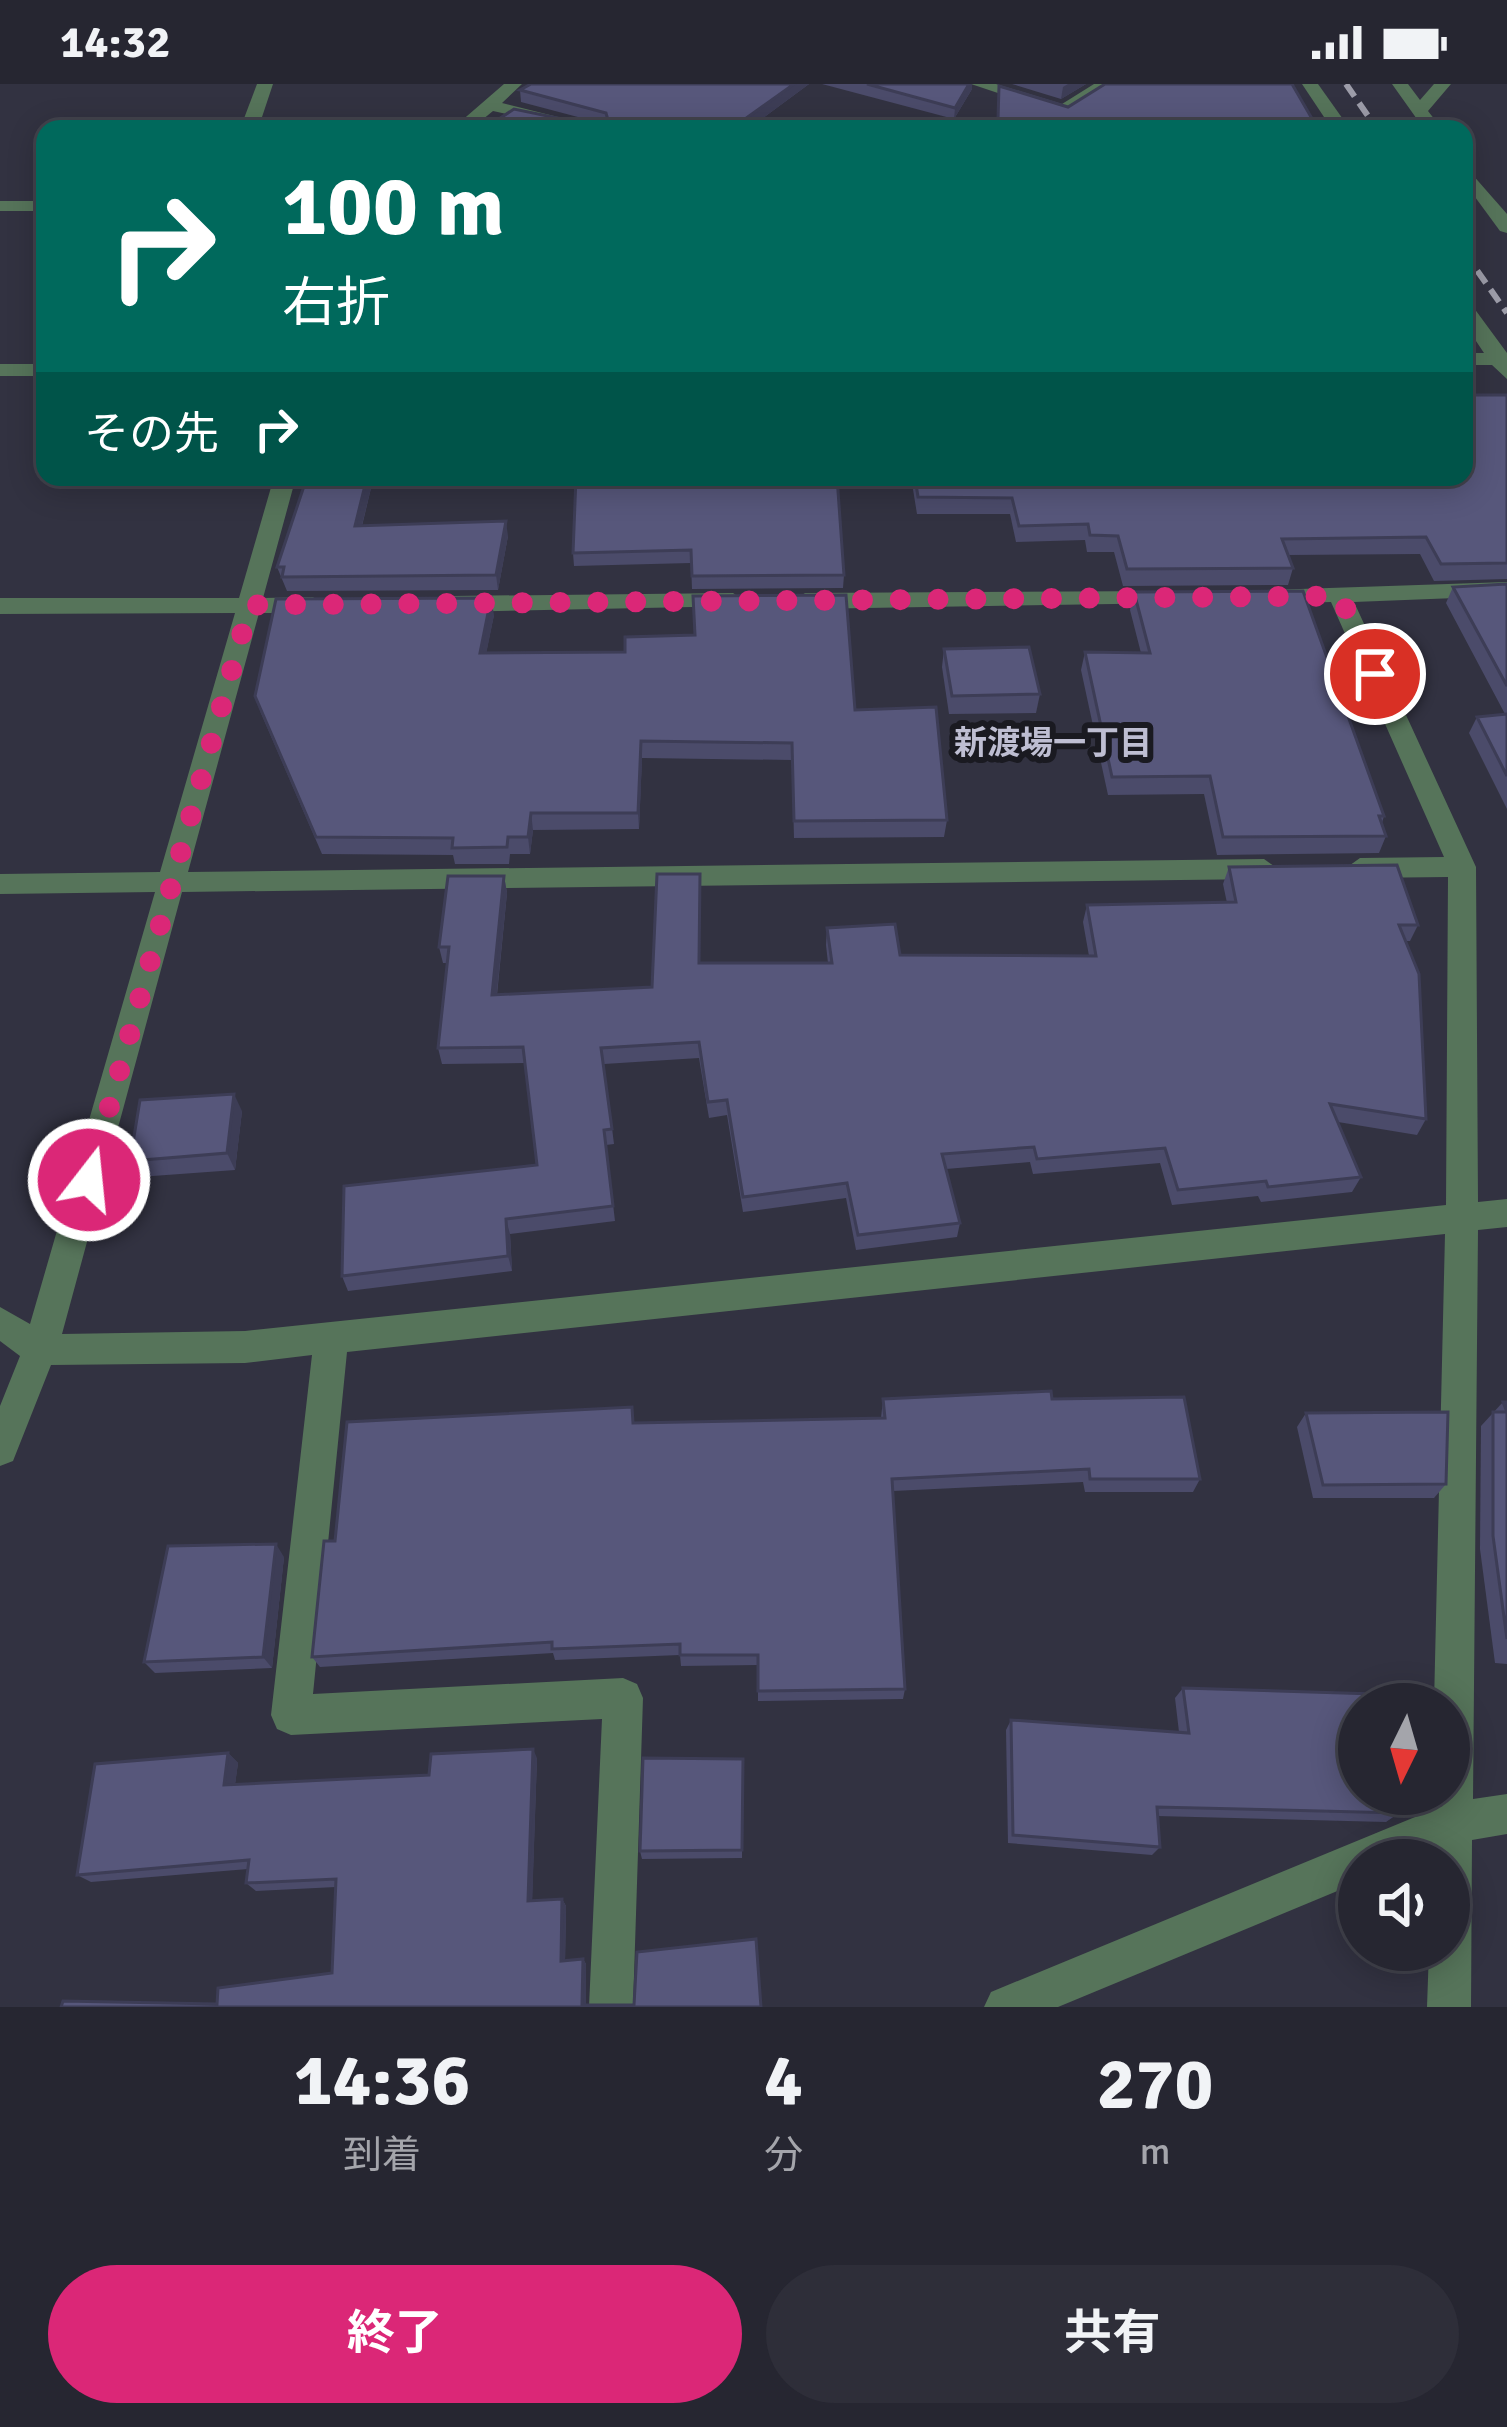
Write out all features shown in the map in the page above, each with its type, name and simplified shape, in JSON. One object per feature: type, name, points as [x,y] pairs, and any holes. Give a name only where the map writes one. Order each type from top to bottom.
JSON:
[{"type":"street","points":[[252,120],[266,84]]},
{"type":"street","points":[[472,120],[514,84]]},
{"type":"street","points":[[980,84],[1064,110],[1106,84]]},
{"type":"street","points":[[1310,84],[1335,120]]},
{"type":"street","points":[[1400,84],[1426,120]]},
{"type":"street","points":[[1419,111],[1443,84]]},
{"type":"street","points":[[490,105],[557,120]]},
{"type":"street","points":[[1473,182],[1507,227]]},
{"type":"street","points":[[0,206],[36,206]]},
{"type":"street","points":[[1473,321],[1504,364]]},
{"type":"street","points":[[1473,360],[1504,364]]},
{"type":"street","points":[[0,370],[36,370]]},
{"type":"street","points":[[0,1449],[40,1350],[176,883],[283,486]]},
{"type":"street","points":[[1245,597],[1507,590]]},
{"type":"street","points":[[1340,596],[1462,867],[1462,1219],[1449,2007]]},
{"type":"street","points":[[416,604],[1198,597]]},
{"type":"street","points":[[0,606],[344,604]]},
{"type":"street","points":[[0,884],[1462,867]]},
{"type":"street","points":[[0,1322],[40,1350],[245,1347],[1507,1213]]},
{"type":"street","points":[[331,1338],[291,1715],[623,1698],[611,2007]]},
{"type":"street","points":[[1411,1839],[1450,1823],[1507,1814]]},
{"type":"street","points":[[1006,2007],[1338,1869]]},
{"type":"building","points":[[531,84],[794,84],[744,120],[608,120],[606,113],[520,90]]},
{"type":"building","points":[[867,84],[969,84],[955,108]]},
{"type":"building","points":[[1105,84],[1292,84],[1313,120],[1002,120],[998,119],[999,86],[1068,107]]},
{"type":"building","points":[[514,109],[567,120],[498,120]]},
{"type":"building","points":[[1473,395],[1507,395],[1507,563],[1441,564],[1426,537],[1282,539],[1293,568],[1127,569],[1118,536],[1090,535],[1088,524],[1019,526],[1012,498],[918,497],[916,486],[1473,486]]},
{"type":"building","points":[[304,486],[365,486],[355,526],[506,521],[496,575],[282,577],[284,567],[277,567]]},
{"type":"building","points":[[576,486],[838,486],[844,575],[692,576],[691,550],[573,553]]},
{"type":"building","points":[[1507,584],[1507,686],[1453,587]]},
{"type":"building","points":[[1303,591],[1384,816],[1379,816],[1386,836],[1223,837],[1210,776],[1112,777],[1085,652],[1150,653],[1134,592]]},
{"type":"building","points":[[846,595],[855,710],[936,707],[947,820],[794,821],[792,743],[641,741],[638,813],[531,813],[528,837],[508,837],[507,847],[452,848],[453,838],[316,837],[255,696],[276,599],[491,598],[480,653],[625,652],[625,637],[695,635],[693,596]]},
{"type":"building","points":[[1029,647],[1040,694],[952,696],[944,649]]},
{"type":"building","points":[[1507,714],[1507,776],[1477,717]]},
{"type":"building","points":[[1397,865],[1418,925],[1399,925],[1419,974],[1426,1119],[1330,1104],[1361,1177],[1178,1190],[1165,1148],[1037,1159],[1034,1147],[942,1154],[960,1223],[858,1235],[847,1183],[743,1197],[727,1100],[708,1102],[699,1042],[601,1048],[612,1129],[604,1130],[613,1206],[506,1219],[508,1256],[342,1276],[344,1186],[537,1165],[523,1047],[438,1048],[449,947],[439,947],[448,876],[504,876],[492,995],[652,987],[657,874],[700,874],[699,963],[832,963],[827,928],[895,924],[900,955],[1096,956],[1087,905],[1236,902],[1229,867]]},
{"type":"building","points":[[234,1094],[227,1153],[130,1161],[140,1100]]},
{"type":"building","points":[[1051,1391],[1052,1399],[1184,1397],[1200,1479],[1090,1479],[1089,1469],[892,1479],[905,1689],[758,1691],[758,1655],[680,1655],[680,1644],[552,1649],[552,1642],[312,1657],[324,1541],[335,1541],[347,1422],[632,1407],[633,1423],[885,1418],[883,1399]]},
{"type":"building","points":[[1448,1412],[1446,1484],[1323,1485],[1306,1413]]},
{"type":"building","points":[[1493,1412],[1507,1412],[1507,1639],[1493,1536]]},
{"type":"building","points":[[276,1544],[263,1657],[144,1662],[168,1546]]},
{"type":"building","points":[[1183,1688],[1338,1693],[1338,1811],[1157,1807],[1160,1847],[1013,1835],[1011,1720],[1189,1733]]},
{"type":"building","points":[[533,1749],[528,1901],[562,1899],[561,1961],[583,1959],[582,2005],[634,2005],[637,1952],[756,1939],[761,2007],[61,2007],[63,2001],[217,2004],[218,1988],[332,1973],[336,1879],[246,1883],[249,1860],[77,1875],[95,1764],[228,1753],[224,1785],[429,1775],[431,1754]]},
{"type":"building","points":[[643,1758],[743,1759],[742,1850],[640,1851]]},
{"type":"railway","points":[[1346,84],[1371,120]]},
{"type":"railway","points":[[1473,265],[1507,313]]},
{"type":"district","name":"新渡場一丁目","points":[[1053,743]]},
{"type":"route","points":[[89,1180],[176,883],[250,605],[1340,596],[1375,674]]}]
